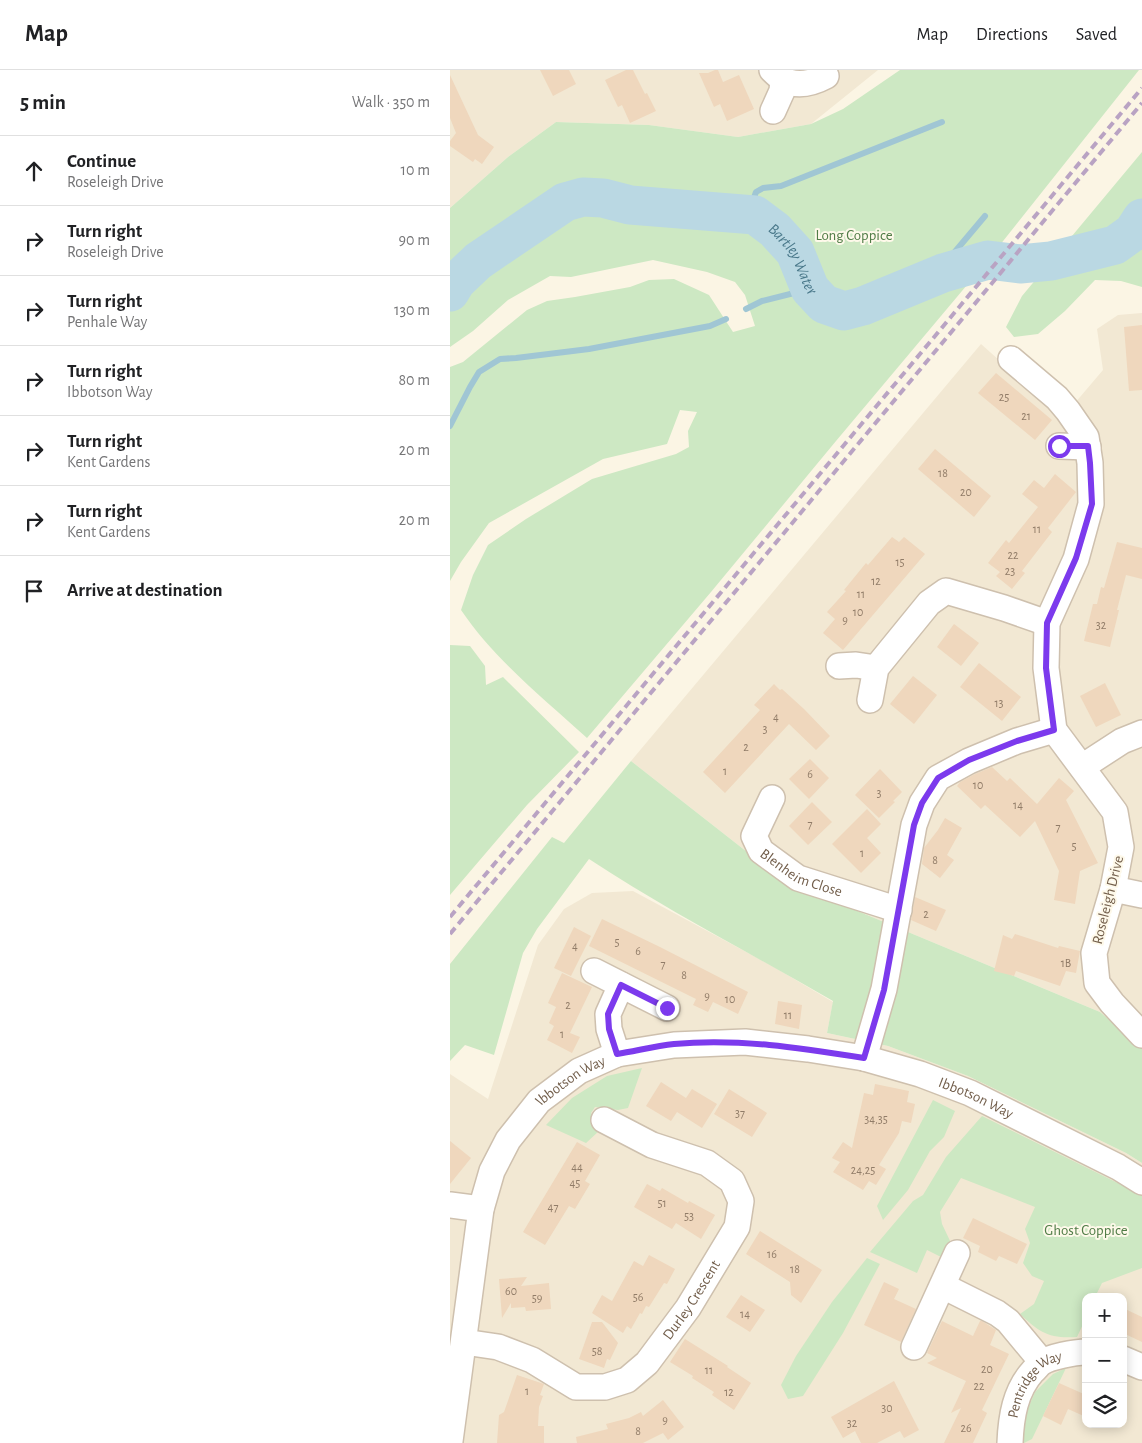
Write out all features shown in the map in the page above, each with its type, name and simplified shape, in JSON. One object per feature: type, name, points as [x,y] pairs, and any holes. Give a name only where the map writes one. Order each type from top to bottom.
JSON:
[{"type":"street","points":[[777,75],[799,84],[815,82],[826,76]]},
{"type":"street","points":[[773,111],[782,91],[777,75]]},
{"type":"street","name":"Roseleigh Drive","points":[[1011,359],[1057,398],[1086,438],[1088,446],[1092,504],[1078,552],[1047,623],[1046,668],[1054,730],[1114,812],[1122,847],[1113,889],[1094,953],[1097,983],[1112,1003],[1142,1035]]},
{"type":"street","points":[[1059,446],[1088,446]]},
{"type":"street","points":[[870,700],[876,668],[929,603],[946,591],[1047,623]]},
{"type":"street","points":[[839,666],[856,665],[876,668]]},
{"type":"street","points":[[864,1058],[884,990],[914,825],[922,803],[938,778],[969,760],[1017,741],[1054,730]]},
{"type":"street","points":[[1082,767],[1122,741],[1142,733]]},
{"type":"street","name":"Blenheim Close","points":[[772,798],[754,836],[761,851],[798,878],[899,910]]},
{"type":"street","points":[[1113,889],[1142,895]]},
{"type":"street","points":[[594,971],[667,1008]]},
{"type":"street","points":[[617,1054],[609,1029],[608,1014],[621,985]]},
{"type":"street","name":"Ibbotson Way","points":[[451,1428],[481,1209],[492,1172],[508,1140],[539,1101],[579,1071],[617,1054],[674,1044],[745,1042],[864,1058],[920,1074],[970,1093],[1118,1167],[1142,1182]]},
{"type":"street","name":"Durley Crescent","points":[[464,1342],[498,1347],[532,1360],[576,1387],[605,1387],[627,1380],[648,1363],[688,1308],[737,1227],[741,1201],[732,1180],[707,1163],[652,1145],[604,1120]]},
{"type":"street","points":[[450,1205],[481,1209]]},
{"type":"street","points":[[914,1347],[957,1254]]},
{"type":"street","points":[[942,1286],[997,1312],[1008,1321],[1042,1362]]},
{"type":"street","name":"Pentridge Way","points":[[1010,1443],[1011,1422],[1015,1404],[1026,1380],[1042,1362],[1073,1352],[1082,1352]]},
{"type":"street","points":[[1127,1361],[1142,1367]]},
{"type":"shaded area","points":[[450,70],[878,70],[811,124],[738,137],[649,125],[556,122],[508,157],[450,208]]},
{"type":"shaded area","points":[[1142,313],[1142,1048],[1100,1012],[783,880],[631,761],[981,344],[1063,417],[1103,370],[1097,329],[1118,315]]},
{"type":"shaded area","points":[[633,891],[774,967],[833,1002],[827,1033],[888,1046],[968,1076],[1126,1153],[1142,1163],[1142,1443],[450,1443],[450,1074],[488,1099],[538,945],[564,909],[592,893]]},
{"type":"green space","name":"Long Coppice","points":[[900,70],[1139,70],[988,260],[587,738],[504,662],[461,610],[473,575],[488,545],[526,519],[592,479],[676,454],[689,447],[688,431],[697,412],[680,410],[667,444],[603,459],[489,523],[450,581],[450,367],[463,362],[527,310],[547,301],[630,287],[649,280],[674,279],[709,295],[733,332],[755,326],[745,295],[735,282],[707,272],[653,260],[571,277],[550,276],[508,300],[473,331],[450,347],[450,208],[508,157],[556,122],[649,125],[738,137],[811,124],[843,109]]},
{"type":"green space","points":[[1142,152],[1142,287],[1121,281],[1095,280],[1065,311],[1038,334],[1014,337],[1006,327],[1022,296]]},
{"type":"green space","points":[[450,645],[470,646],[485,666],[486,685],[503,677],[579,752],[527,805],[450,895]]},
{"type":"green space","points":[[631,761],[783,880],[1100,1012],[1142,1048],[1142,1163],[1126,1153],[968,1076],[888,1046],[827,1033],[833,1001],[680,914],[589,859],[537,929],[523,953],[494,1055],[465,1045],[450,1061],[450,964],[552,837],[564,843]]},
{"type":"green space","points":[[642,1068],[628,1108],[618,1110],[595,1107],[591,1113],[599,1131],[586,1143],[546,1125],[572,1098],[607,1076]]},
{"type":"green space","points":[[933,1100],[955,1111],[944,1137],[930,1151],[908,1190],[883,1220],[877,1206]]},
{"type":"green space","name":"Ghost Coppice","points":[[982,1116],[1142,1195],[1142,1268],[1102,1283],[1097,1293],[1082,1293],[1082,1326],[1077,1337],[1059,1337],[1045,1333],[1020,1314],[1034,1304],[1044,1281],[1032,1276],[1023,1263],[1030,1243],[1025,1229],[1035,1207],[961,1178],[940,1212],[942,1224],[952,1245],[945,1259],[927,1250],[917,1273],[870,1252],[913,1201],[923,1195],[946,1157]]},
{"type":"green space","points":[[867,1258],[880,1264],[843,1333],[803,1396],[788,1399],[781,1385],[796,1356],[832,1302]]},
{"type":"green space","points":[[1066,1368],[1032,1439],[1024,1443],[1023,1420],[1035,1392],[1053,1374]]},
{"type":"building","points":[[540,70],[569,70],[576,84],[553,96]]},
{"type":"building","points":[[626,70],[633,70],[656,111],[630,123],[622,105],[618,107],[605,80]]},
{"type":"building","points":[[718,70],[723,82],[739,75],[754,109],[727,121],[720,104],[714,107],[699,73],[708,73]]},
{"type":"building","points":[[450,75],[478,135],[494,147],[482,164],[475,159],[473,162],[450,146],[450,141],[456,133],[450,118]]},
{"type":"building","points":[[1142,325],[1142,390],[1129,391],[1124,327]]},
{"type":"building","points":[[996,373],[1052,420],[1035,440],[978,393]]},
{"type":"building","points":[[935,449],[991,496],[974,517],[918,469]]},
{"type":"building","points":[[1055,474],[1076,492],[1048,528],[1052,532],[1022,571],[1025,573],[1012,589],[996,576],[1000,572],[988,563],[1006,540],[1009,543],[1038,507],[1022,494],[1034,480],[1044,488]]},
{"type":"building","points":[[892,537],[899,542],[904,537],[925,554],[843,650],[823,633],[835,619],[827,612],[846,591],[844,590],[866,563],[868,565]]},
{"type":"building","points":[[1117,542],[1142,548],[1142,579],[1126,575],[1110,647],[1084,641],[1093,604],[1097,604],[1101,587],[1104,588]]},
{"type":"building","points":[[954,624],[979,643],[961,666],[937,647]]},
{"type":"building","points":[[979,663],[1021,697],[1002,721],[960,687]]},
{"type":"building","points":[[913,676],[937,695],[914,724],[890,704]]},
{"type":"building","points":[[1105,683],[1121,715],[1096,727],[1080,696]]},
{"type":"building","points":[[774,684],[804,709],[830,736],[816,750],[789,724],[725,793],[703,772],[760,710],[754,705]]},
{"type":"building","points":[[810,759],[829,778],[809,799],[789,779]]},
{"type":"building","points":[[992,767],[1007,781],[1010,778],[1037,804],[1059,778],[1074,791],[1066,800],[1098,863],[1080,871],[1075,904],[1054,900],[1059,871],[1035,821],[1020,837],[985,805],[981,809],[957,786],[960,782]]},
{"type":"building","points":[[880,769],[902,792],[879,818],[855,795]]},
{"type":"building","points":[[812,802],[832,822],[808,845],[789,826]]},
{"type":"building","points":[[867,809],[881,824],[867,838],[881,853],[861,873],[832,844]]},
{"type":"building","points":[[945,818],[962,828],[947,855],[954,860],[940,878],[922,864],[924,848]]},
{"type":"building","points":[[915,897],[946,910],[936,931],[911,920]]},
{"type":"building","points":[[602,919],[748,992],[738,1014],[713,1002],[708,1012],[693,1005],[696,999],[589,946]]},
{"type":"building","points":[[574,927],[591,936],[571,976],[554,968]]},
{"type":"building","points":[[1015,934],[1058,948],[1059,946],[1080,951],[1076,973],[1066,971],[1060,986],[1016,971],[1014,976],[994,971],[1003,935],[1012,939]]},
{"type":"building","points":[[562,973],[592,987],[570,1033],[580,1037],[572,1053],[547,1040],[554,1026],[549,1023],[556,1007],[548,1003]]},
{"type":"building","points":[[778,1001],[802,1005],[799,1029],[775,1024]]},
{"type":"building","points":[[661,1082],[686,1098],[692,1089],[717,1104],[702,1128],[677,1112],[671,1121],[646,1106]]},
{"type":"building","points":[[875,1084],[909,1091],[907,1102],[915,1104],[911,1123],[902,1121],[899,1133],[879,1165],[886,1169],[876,1185],[869,1181],[863,1190],[833,1172],[840,1162],[832,1158],[843,1142],[852,1148],[864,1093],[873,1095]]},
{"type":"building","points":[[729,1089],[767,1113],[752,1137],[714,1114]]},
{"type":"building","points":[[450,1141],[471,1158],[450,1184]]},
{"type":"building","points":[[577,1142],[600,1155],[585,1181],[590,1184],[575,1209],[569,1206],[545,1245],[523,1232]]},
{"type":"building","points":[[647,1184],[660,1191],[662,1188],[688,1203],[689,1201],[715,1215],[701,1239],[676,1223],[672,1229],[634,1207]]},
{"type":"building","points":[[973,1218],[1027,1244],[1017,1264],[999,1256],[996,1261],[978,1252],[980,1246],[963,1238]]},
{"type":"building","points":[[760,1231],[822,1270],[801,1303],[791,1295],[790,1282],[746,1254]]},
{"type":"building","points":[[649,1255],[675,1269],[667,1284],[664,1283],[649,1307],[646,1306],[642,1314],[640,1313],[631,1329],[627,1326],[623,1333],[592,1313],[602,1295],[612,1301],[634,1261],[643,1266]]},
{"type":"building","points":[[527,1277],[521,1286],[549,1283],[551,1309],[526,1311],[525,1307],[511,1308],[511,1303],[502,1318],[499,1279]]},
{"type":"building","points":[[884,1282],[899,1289],[894,1299],[916,1309],[901,1342],[864,1325]]},
{"type":"building","points":[[741,1295],[765,1310],[750,1332],[726,1317]]},
{"type":"building","points":[[1127,1310],[1142,1317],[1142,1342],[1127,1335]]},
{"type":"building","points":[[942,1321],[973,1336],[980,1321],[982,1321],[996,1330],[990,1345],[1009,1354],[982,1410],[987,1413],[973,1443],[944,1443],[961,1408],[951,1413],[966,1381],[927,1363],[937,1358],[927,1353]]},
{"type":"building","points":[[592,1322],[602,1322],[618,1343],[610,1360],[607,1359],[604,1368],[579,1359]]},
{"type":"building","points":[[685,1339],[751,1383],[734,1410],[712,1395],[714,1392],[692,1378],[693,1376],[670,1362]]},
{"type":"building","points":[[517,1375],[544,1384],[540,1395],[543,1396],[539,1407],[538,1426],[544,1426],[544,1443],[497,1443],[499,1415],[504,1412]]},
{"type":"building","points":[[894,1381],[919,1430],[904,1438],[900,1431],[877,1443],[861,1443],[855,1431],[843,1438],[831,1417]]},
{"type":"building","points":[[1059,1383],[1082,1393],[1082,1415],[1068,1409],[1061,1425],[1043,1416]]},
{"type":"building","points":[[663,1400],[684,1427],[668,1440],[663,1433],[643,1443],[577,1443],[576,1437],[608,1429],[606,1424],[629,1418],[641,1412],[643,1416]]},
{"type":"waterway","points":[[748,214],[756,192],[763,188],[781,186],[942,122]]},
{"type":"waterway","name":"Bartley Water","points":[[450,292],[456,282],[478,261],[565,202],[583,197],[603,198],[630,205],[755,215],[775,230],[795,252],[810,289],[824,304],[844,311],[863,306],[943,273],[988,260],[1020,264],[1051,261],[1115,245],[1133,232],[1142,218]]},
{"type":"waterway","points":[[954,270],[953,254],[985,216]]},
{"type":"waterway","points":[[746,309],[762,301],[810,289]]},
{"type":"waterway","points":[[450,426],[479,372],[500,359],[589,349],[710,326],[726,319]]},
{"type":"railway","points":[[450,917],[1142,88]]},
{"type":"railway","points":[[450,934],[1142,103]]},
{"type":"route","points":[[667,1008],[621,985],[608,1014],[609,1029],[617,1054],[674,1044],[745,1042],[864,1058],[884,990],[914,825],[922,803],[938,778],[969,760],[1017,741],[1054,730],[1046,668],[1047,623],[1081,546],[1092,504],[1088,446],[1059,446]]}]
